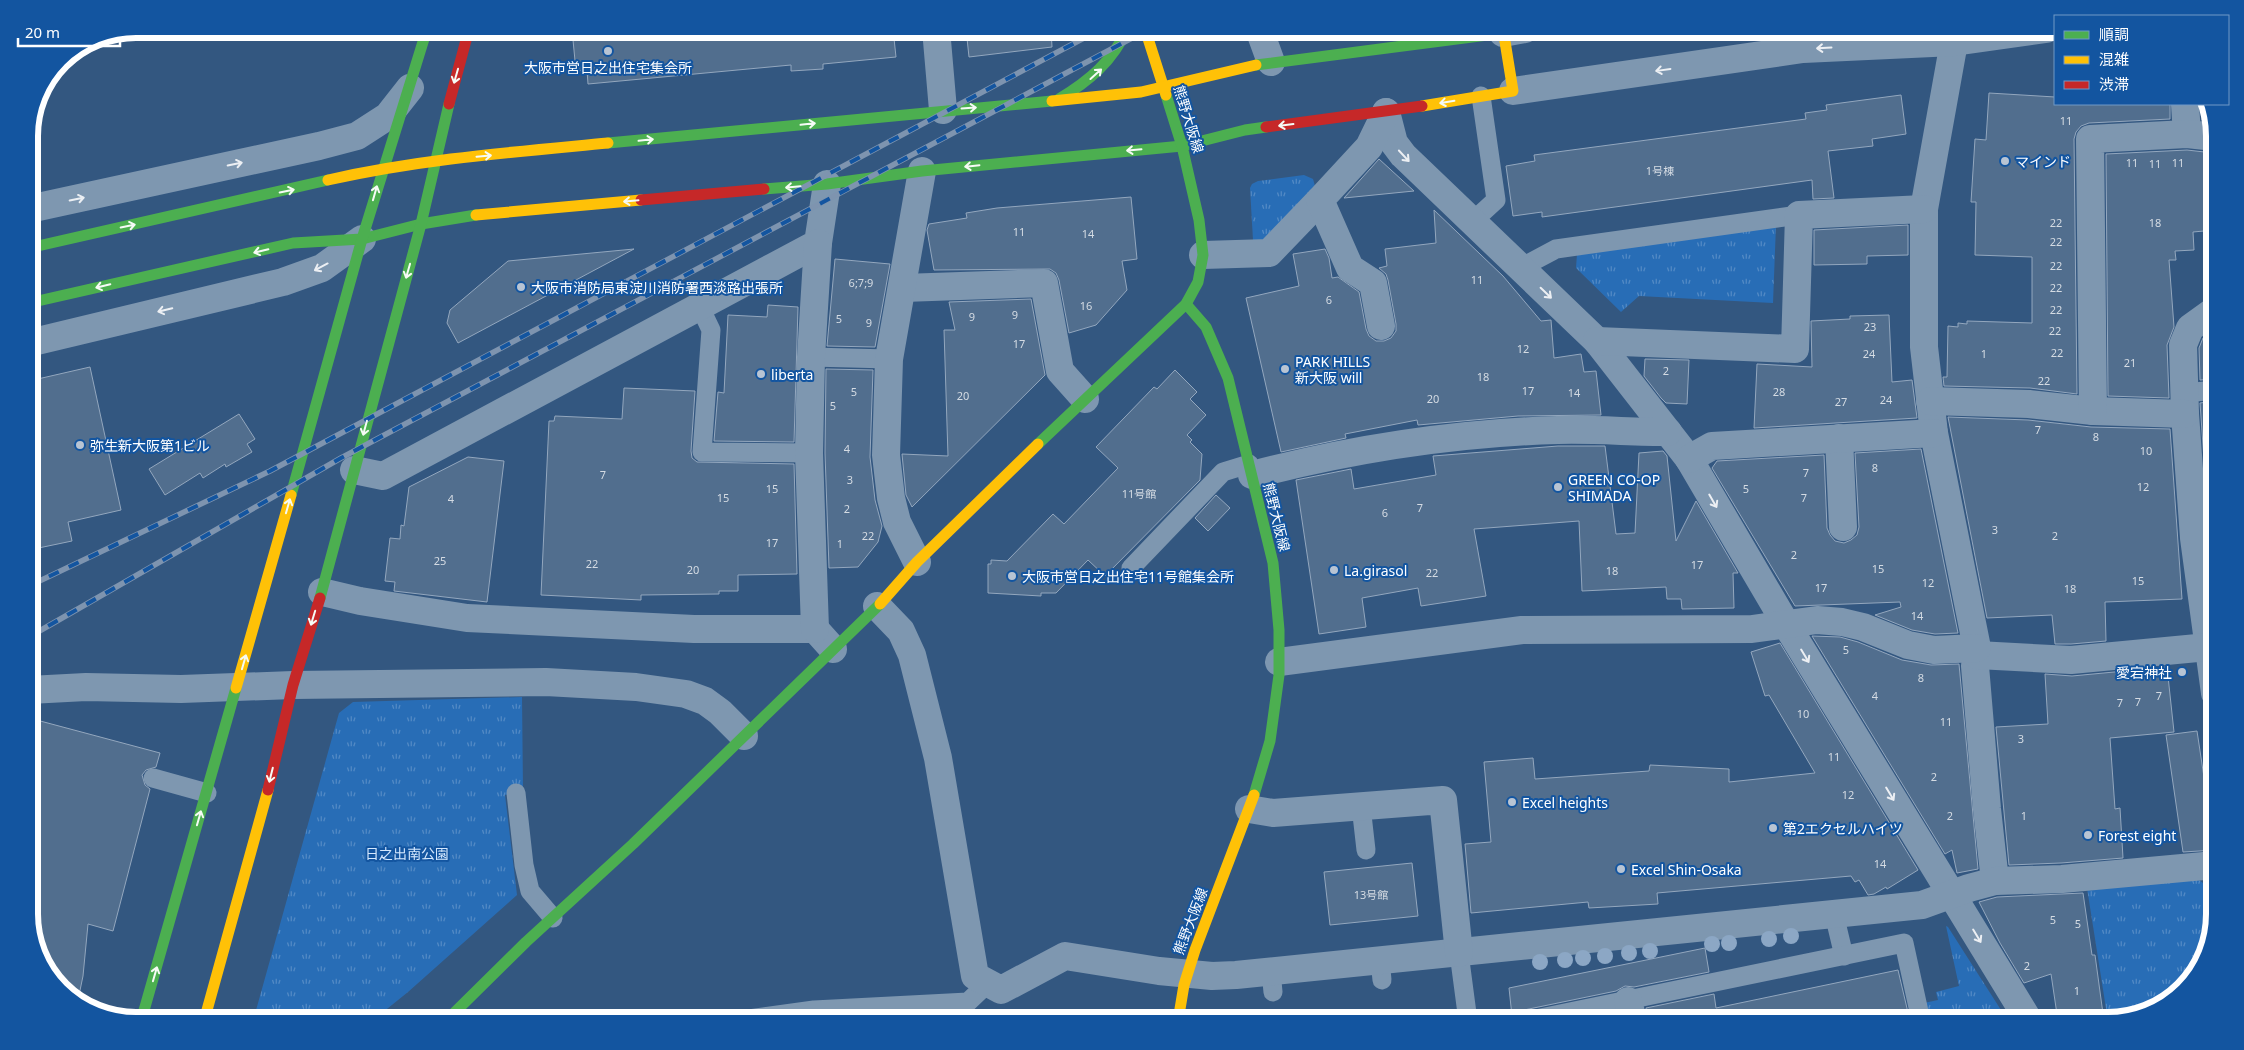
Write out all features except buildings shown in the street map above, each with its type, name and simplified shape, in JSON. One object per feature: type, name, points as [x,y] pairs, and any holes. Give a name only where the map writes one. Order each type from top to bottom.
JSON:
[{"type":"street","points":[[144,1012],[237,689],[362,240],[424,38]]},
{"type":"street","points":[[207,1012],[260,822],[293,685],[322,592],[421,224],[467,38]]},
{"type":"street","points":[[937,38],[943,110]]},
{"type":"street","points":[[1056,102],[1084,84],[1108,62],[1122,45],[1124,38]]},
{"type":"street","name":"熊野大阪線","points":[[1148,38],[1182,146],[1200,220],[1203,255],[1198,282],[1186,304],[1206,327],[1220,354],[1228,378],[1264,519],[1277,588],[1279,662],[1276,702],[1270,741],[1249,809],[1186,974],[1180,1012]]},
{"type":"street","points":[[1262,38],[1271,62]]},
{"type":"street","points":[[38,246],[383,168],[436,160],[943,110],[1056,102],[1141,92],[1271,62],[1450,38]]},
{"type":"street","points":[[1510,38],[1513,91]]},
{"type":"street","points":[[38,301],[293,244],[362,240],[421,224],[496,212],[827,184],[922,171],[1182,146],[1245,130],[1386,112],[1513,91],[1803,49],[1954,42],[1982,38]]},
{"type":"street","points":[[1954,42],[1924,209],[1924,347],[1934,433],[1977,651],[1975,666],[1995,881]]},
{"type":"street","points":[[38,207],[319,146],[357,136],[388,116],[411,86]]},
{"type":"street","points":[[2185,105],[2187,134]]},
{"type":"street","points":[[1203,255],[1269,252],[1369,148],[1386,112]]},
{"type":"street","points":[[1386,112],[1394,144],[1402,155],[1597,341],[1689,459],[1786,624],[2023,1012]]},
{"type":"street","points":[[2093,411],[2090,139],[2187,134],[2206,136]]},
{"type":"street","points":[[917,562],[897,522],[891,498],[886,455],[889,359],[896,315],[903,288],[922,171]]},
{"type":"street","points":[[827,184],[818,244],[811,356],[809,452],[815,629],[833,649]]},
{"type":"street","points":[[1320,200],[1350,268],[1374,283],[1381,326]]},
{"type":"street","points":[[1597,341],[1795,348],[1799,215],[1924,209]]},
{"type":"street","points":[[38,341],[283,282],[322,268],[362,240]]},
{"type":"street","points":[[354,470],[383,476],[818,244]]},
{"type":"street","points":[[903,288],[1044,283],[1060,371],[1085,398]]},
{"type":"street","points":[[455,1012],[744,736],[877,606],[917,562],[1085,398],[1186,304]]},
{"type":"street","points":[[2206,316],[2190,328],[2183,345],[2185,404],[2205,538],[2206,574]]},
{"type":"street","points":[[1930,401],[2029,404],[2093,411],[2185,404]]},
{"type":"street","points":[[1250,469],[1382,446],[1456,437],[1556,430],[1668,432]]},
{"type":"street","points":[[1689,459],[1712,446],[1934,433]]},
{"type":"street","points":[[1839,438],[1843,528]]},
{"type":"street","points":[[322,592],[360,601],[466,618],[694,629],[815,629]]},
{"type":"street","points":[[877,606],[901,631],[912,655],[938,758],[975,976],[1001,990],[1065,956],[1186,974],[1212,976],[1381,970],[1459,953],[1922,905],[1995,881],[2062,879],[2206,865]]},
{"type":"street","points":[[1279,662],[1522,630],[1752,629],[1817,620],[1842,622],[1908,644],[1934,650],[1977,651],[2071,660],[2206,647]]},
{"type":"street","points":[[38,689],[86,686],[237,689],[293,685],[546,682],[636,686],[686,694],[705,701],[720,712],[744,736]]},
{"type":"street","points":[[1249,809],[1273,813],[1443,800],[1459,953]]},
{"type":"lane","points":[[1472,222],[1496,200],[1481,96]]},
{"type":"lane","points":[[1520,268],[1556,249],[1799,215]]},
{"type":"lane","points":[[700,307],[711,330],[702,452],[809,452]]},
{"type":"lane","points":[[811,356],[889,359]]},
{"type":"lane","points":[[2185,404],[2206,394]]},
{"type":"lane","points":[[1130,568],[1223,472],[1250,469]]},
{"type":"lane","points":[[153,778],[207,793]]},
{"type":"lane","points":[[516,793],[524,865],[530,891],[553,918]]},
{"type":"lane","points":[[1361,806],[1366,850]]},
{"type":"lane","points":[[1834,914],[1844,956]]},
{"type":"lane","points":[[1630,1011],[1844,956],[1907,942],[1919,995],[1920,1012]]},
{"type":"lane","points":[[1459,953],[1467,1012]]},
{"type":"lane","points":[[799,1012],[968,1002],[988,983]]},
{"type":"green space","points":[[1304,175],[1313,179],[1315,186],[1264,242],[1253,240],[1250,188],[1252,184],[1258,181]]},
{"type":"green space","points":[[1776,225],[1773,303],[1639,296],[1621,312],[1576,268],[1577,254]]},
{"type":"green space","name":"日之出南公園","points":[[522,697],[523,792],[505,795],[517,895],[383,1012],[256,1012],[339,713],[353,702]]},
{"type":"green space","points":[[2195,877],[2206,885],[2205,934],[2199,952],[2182,979],[2163,996],[2134,1009],[2122,1012],[2107,1012],[2087,888]]},
{"type":"green space","points":[[1946,926],[2002,1012],[1926,1012],[1924,1003],[1938,1000],[1936,992],[1959,986]]},
{"type":"railway","points":[[38,582],[270,471],[1084,38]]},
{"type":"railway","points":[[38,632],[341,458],[1132,38]]},
{"type":"traffic: fast","points":[[291,495],[362,239],[424,38]]},
{"type":"traffic: fast","points":[[1059,99],[1099,69],[1115,51],[1122,38]]},
{"type":"traffic: fast","points":[[1256,65],[1464,38]]},
{"type":"traffic: fast","points":[[1038,444],[1186,304],[1198,282],[1203,255],[1199,220],[1182,146],[1166,95]]},
{"type":"traffic: fast","points":[[608,143],[1052,101]]},
{"type":"traffic: fast","points":[[320,598],[421,224],[449,104]]},
{"type":"traffic: fast","points":[[764,189],[827,184],[922,171],[1182,146],[1245,130],[1266,127]]},
{"type":"traffic: fast","points":[[38,246],[328,180]]},
{"type":"traffic: fast","points":[[38,301],[293,243],[362,239],[421,224],[476,215]]},
{"type":"traffic: fast","points":[[1186,304],[1206,327],[1228,378],[1273,563],[1279,630],[1279,675],[1270,741],[1254,795]]},
{"type":"traffic: fast","points":[[455,1012],[526,942],[633,844],[880,604]]},
{"type":"traffic: fast","points":[[144,1012],[236,688]]},
{"type":"traffic: slow","points":[[1148,38],[1166,95]]},
{"type":"traffic: slow","points":[[1422,106],[1513,91],[1504,38]]},
{"type":"traffic: slow","points":[[1052,101],[1141,92],[1256,65]]},
{"type":"traffic: slow","points":[[328,180],[433,161],[608,143]]},
{"type":"traffic: slow","points":[[476,215],[641,200]]},
{"type":"traffic: slow","points":[[880,604],[917,562],[1038,444]]},
{"type":"traffic: slow","points":[[236,688],[291,495]]},
{"type":"traffic: slow","points":[[206,1012],[268,790]]},
{"type":"traffic: slow","points":[[1180,1012],[1184,985],[1195,950],[1254,795]]},
{"type":"traffic: jam","points":[[449,104],[467,38]]},
{"type":"traffic: jam","points":[[1266,127],[1422,106]]},
{"type":"traffic: jam","points":[[641,200],[764,189]]},
{"type":"traffic: jam","points":[[268,790],[293,685],[320,598]]},
{"type":"place","name":"大阪市営日之出住宅集会所","points":[[608,51]]},
{"type":"place","name":"マインド","points":[[2005,161]]},
{"type":"place","name":"大阪市消防局東淀川消防署西淡路出張所","points":[[521,287]]},
{"type":"place","name":"PARK HILLS 新大阪 will","points":[[1285,369]]},
{"type":"place","name":"liberta","points":[[761,374]]},
{"type":"place","name":"弥生新大阪第1ビル","points":[[80,445]]},
{"type":"place","name":"GREEN CO-OP SHIMADA","points":[[1558,487]]},
{"type":"place","name":"La.girasol","points":[[1334,570]]},
{"type":"place","name":"大阪市営日之出住宅11号館集会所","points":[[1012,576]]},
{"type":"place","name":"愛宕神社","points":[[2182,672]]},
{"type":"place","name":"Excel heights","points":[[1512,802]]},
{"type":"place","name":"第2エクセルハイツ","points":[[1773,828]]},
{"type":"place","name":"Forest eight","points":[[2088,835]]},
{"type":"place","name":"Excel Shin-Osaka","points":[[1621,869]]}]
